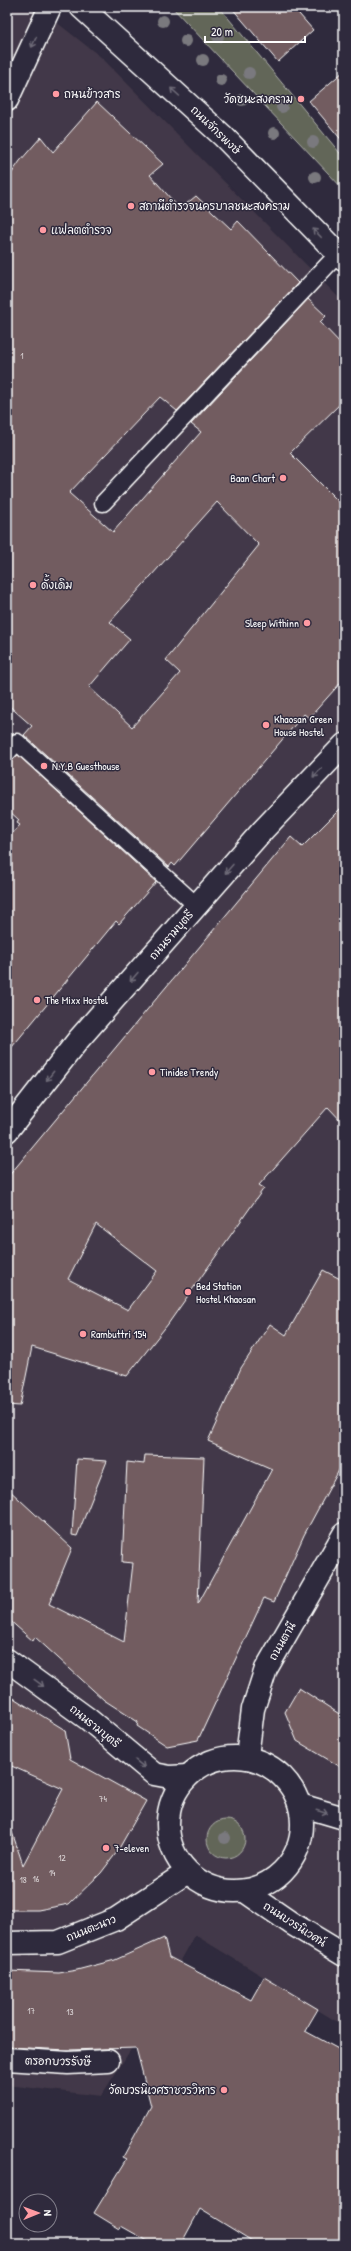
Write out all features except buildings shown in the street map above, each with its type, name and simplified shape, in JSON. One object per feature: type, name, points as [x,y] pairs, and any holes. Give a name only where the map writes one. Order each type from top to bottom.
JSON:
[{"type":"street","points":[[7,100],[50,7]]},
{"type":"street","name":"ถนนจักรพงษ์","points":[[86,9],[223,136],[341,257]]},
{"type":"street","name":"ถนนรามบุตรี","points":[[7,1131],[79,1039],[263,830],[344,745]]},
{"type":"street","name":"ถนนตานี","points":[[247,1756],[253,1709],[266,1668],[344,1534]]},
{"type":"street","name":"ถนนรามบุตรี","points":[[7,1660],[88,1719],[154,1774],[170,1777],[187,1776]]},
{"type":"street","points":[[229,1756],[247,1756],[281,1775],[292,1787],[300,1805],[303,1821],[301,1843],[291,1864],[274,1881],[246,1892],[210,1888],[186,1873],[179,1862],[168,1831],[169,1808],[177,1789],[187,1776],[206,1763],[229,1756]]},
{"type":"street","points":[[300,1805],[344,1818]]},
{"type":"street","name":"ถนนตะนาว","points":[[7,1943],[58,1942],[116,1919],[186,1873]]},
{"type":"street","name":"ถนนบวรนิเวศน์","points":[[246,1892],[291,1923],[344,1955]]},
{"type":"street","name":"ตรอกบวรรังษี","points":[[7,2059],[68,2063],[108,2061]]},
{"type":"lane","points":[[103,503],[341,257]]},
{"type":"lane","points":[[7,753],[17,742],[196,906]]},
{"type":"shaded area","points":[[7,7],[37,7],[102,58],[344,303],[344,2026],[195,1935],[135,2043],[101,2096],[7,2085]]},
{"type":"green space","points":[[172,7],[219,7],[344,158],[344,190]]},
{"type":"green space","points":[[222,1820],[230,1820],[240,1825],[244,1832],[244,1846],[240,1853],[230,1858],[222,1858],[212,1853],[210,1850],[207,1843],[207,1835],[212,1825],[215,1823]]},
{"type":"place","name":"ถนนข้าวสาร","points":[[56,94]]},
{"type":"place","name":"วัดชนะสงคราม","points":[[301,99]]},
{"type":"place","name":"สถานีตำรวจนครบาลชนะสงคราม","points":[[131,206]]},
{"type":"place","name":"แฟลตตำรวจ","points":[[43,230]]},
{"type":"place","name":"Baan Chart","points":[[283,478]]},
{"type":"place","name":"ดั้งเดิม","points":[[33,585]]},
{"type":"place","name":"Sleep Withinn","points":[[307,623]]},
{"type":"place","name":"Khaosan Green House Hostel","points":[[266,725]]},
{"type":"place","name":"N.Y.B Guesthouse","points":[[44,766]]},
{"type":"place","name":"The Mixx Hostel","points":[[37,1000]]},
{"type":"place","name":"Tinidee Trendy","points":[[152,1072]]},
{"type":"place","name":"Bed Station Hostel Khaosan","points":[[188,1292]]},
{"type":"place","name":"Rambuttri 154","points":[[83,1334]]},
{"type":"place","name":"7-eleven","points":[[106,1848]]},
{"type":"place","name":"วัดบวรนิเวศราชวรวิหาร","points":[[224,2090]]}]
